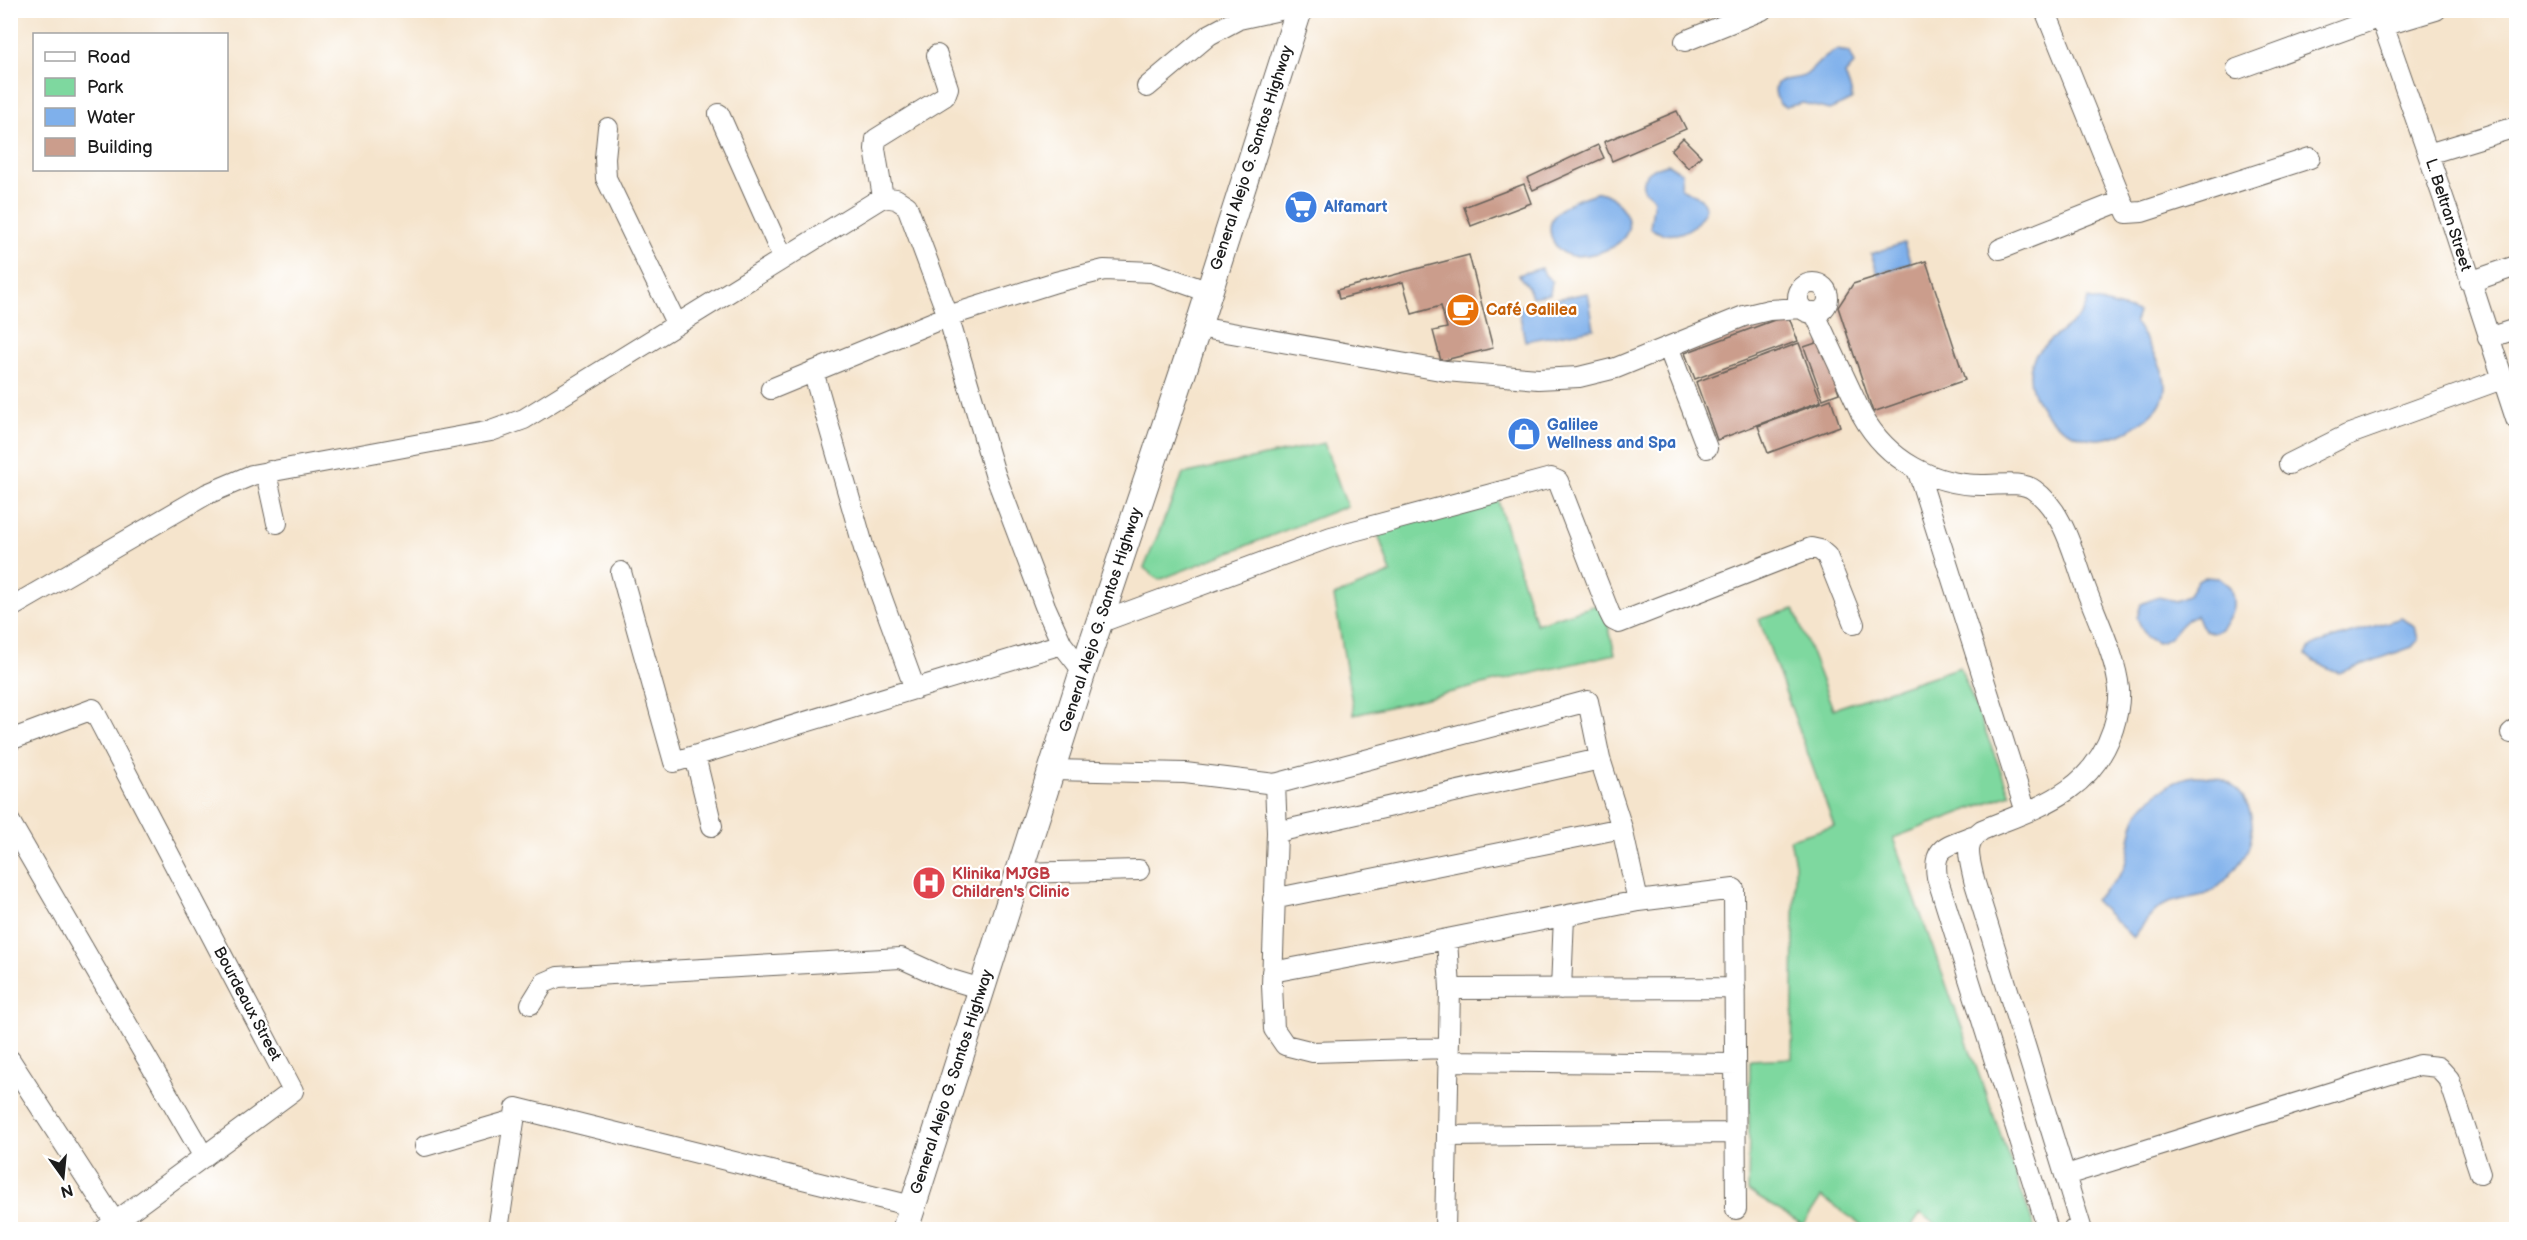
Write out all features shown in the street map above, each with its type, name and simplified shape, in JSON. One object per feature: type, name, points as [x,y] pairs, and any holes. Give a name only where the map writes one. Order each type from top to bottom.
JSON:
[{"type":"main road","name":"General Alejo G. Santos Highway","points":[[908,1218],[1083,671],[1101,622],[1299,10]]},
{"type":"street","points":[[1147,87],[1209,35],[1239,19],[1280,10]]},
{"type":"street","points":[[1685,41],[1762,10]]},
{"type":"street","points":[[2045,10],[2127,213],[2131,214],[2310,158]]},
{"type":"street","points":[[2237,69],[2380,18],[2436,10]]},
{"type":"street","name":"L. Beltran Street","points":[[2380,18],[2517,419]]},
{"type":"street","points":[[883,197],[875,149],[876,139],[945,96],[948,88],[937,56]]},
{"type":"street","points":[[719,114],[783,258]]},
{"type":"street","points":[[2428,154],[2517,127]]},
{"type":"street","points":[[608,128],[606,178],[676,323]]},
{"type":"street","points":[[10,608],[207,495],[252,475],[491,431],[524,419],[883,197],[896,199],[907,206],[948,316],[995,474],[1062,644],[1083,671]]},
{"type":"street","points":[[2000,249],[2121,201]]},
{"type":"street","points":[[2470,282],[2517,266]]},
{"type":"street","points":[[771,389],[948,316],[1056,282],[1104,270],[1152,272],[1209,291]]},
{"type":"street","points":[[1197,327],[1446,371],[1538,380],[1579,377],[1616,368],[1744,316],[1769,310],[1808,310],[1870,429],[1892,453],[1918,472],[1943,480],[1977,485],[2020,485],[2032,488],[2046,500],[2062,526],[2108,647],[2119,688],[2118,713],[2109,742],[2091,769],[2072,789],[2050,802],[1942,848],[1938,855],[1936,871],[2048,1230]]},
{"type":"street","points":[[2488,338],[2517,329]]},
{"type":"street","points":[[1669,348],[1707,448]]},
{"type":"street","points":[[813,371],[865,552],[915,689]]},
{"type":"street","points":[[2289,464],[2347,435],[2502,379]]},
{"type":"street","points":[[270,471],[269,488],[277,523]]},
{"type":"street","points":[[1918,472],[2026,812]]},
{"type":"street","points":[[1101,622],[1331,537],[1551,478],[1558,481],[1609,612],[1613,620],[1619,623],[1811,548],[1820,550],[1827,556],[1854,624]]},
{"type":"street","points":[[621,572],[674,762],[1062,644]]},
{"type":"street","points":[[1053,770],[1185,773],[1275,784],[1588,701],[1600,759],[1622,828],[1638,901]]},
{"type":"street","name":"Bourdeaux Street","points":[[10,740],[93,709],[293,1091],[113,1227]]},
{"type":"street","points":[[694,756],[712,826]]},
{"type":"street","points":[[1277,832],[1600,759]]},
{"type":"street","points":[[1275,784],[1277,832],[1272,972],[1274,1029],[1285,1045],[1313,1052],[1448,1054],[1735,1064]]},
{"type":"street","points":[[10,822],[204,1157]]},
{"type":"street","points":[[1273,899],[1622,828]]},
{"type":"street","points":[[1972,836],[1968,848],[1974,880],[2081,1227],[2073,1230]]},
{"type":"street","points":[[1019,873],[1139,870]]},
{"type":"street","points":[[1272,972],[1638,901],[1734,889],[1736,1209]]},
{"type":"street","points":[[1561,989],[1564,916]]},
{"type":"street","points":[[1445,1230],[1450,989],[1447,939]]},
{"type":"street","points":[[531,1004],[544,982],[558,977],[901,958],[945,978],[982,989]]},
{"type":"street","points":[[1450,989],[1735,988]]},
{"type":"street","points":[[10,1060],[113,1227]]},
{"type":"street","points":[[2066,1175],[2419,1065],[2438,1067],[2449,1079],[2480,1173]]},
{"type":"street","points":[[498,1230],[516,1108],[908,1218]]},
{"type":"street","points":[[425,1146],[514,1120]]},
{"type":"street","points":[[1447,1136],[1735,1133]]},
{"type":"green space","points":[[1324,443],[1347,506],[1159,580],[1144,568],[1183,474]]},
{"type":"green space","points":[[1495,491],[1536,624],[1603,603],[1615,654],[1354,715],[1334,596],[1391,573],[1374,522]]},
{"type":"green space","points":[[1794,609],[1833,709],[1960,667],[2010,794],[1893,838],[2035,1229],[1940,1229],[1921,1213],[1910,1229],[1868,1229],[1821,1197],[1803,1225],[1748,1191],[1750,1060],[1792,1058],[1795,863],[1790,839],[1834,826],[1759,619]]},
{"type":"water","points":[[1837,50],[1849,52],[1854,64],[1845,74],[1852,100],[1829,110],[1803,103],[1786,107],[1779,104],[1775,93],[1778,82],[1802,77],[1824,57]]},
{"type":"water","points":[[1668,164],[1682,173],[1681,188],[1701,198],[1706,208],[1690,229],[1675,234],[1658,232],[1650,228],[1654,199],[1645,191],[1643,184],[1646,175]]},
{"type":"water","points":[[1599,192],[1611,197],[1621,207],[1627,218],[1628,228],[1625,236],[1609,249],[1598,253],[1576,256],[1563,252],[1551,236],[1551,222],[1554,216],[1569,204]]},
{"type":"water","points":[[1904,243],[1911,263],[1878,274],[1871,254]]},
{"type":"water","points":[[1542,268],[1545,275],[1552,281],[1550,294],[1532,297],[1528,287],[1518,275]]},
{"type":"water","points":[[1588,293],[1594,329],[1525,341],[1518,306]]},
{"type":"water","points":[[2088,299],[2138,312],[2135,322],[2159,362],[2164,379],[2163,397],[2154,412],[2128,431],[2107,438],[2093,439],[2080,436],[2055,423],[2037,402],[2030,376],[2032,363],[2038,352],[2077,319]]},
{"type":"water","points":[[2203,577],[2219,578],[2230,587],[2233,606],[2230,617],[2222,628],[2212,633],[2207,632],[2196,615],[2166,640],[2157,643],[2146,637],[2137,618],[2141,604],[2158,597],[2176,601],[2188,596],[2198,580]]},
{"type":"water","points":[[2401,618],[2415,626],[2418,640],[2412,647],[2339,673],[2313,661],[2306,655],[2316,644]]},
{"type":"water","points":[[2193,776],[2220,779],[2240,793],[2250,814],[2252,826],[2248,850],[2236,869],[2218,887],[2209,893],[2161,907],[2149,917],[2133,938],[2094,900],[2121,874],[2135,820],[2145,804],[2176,781]]},
{"type":"building","points":[[1677,111],[1686,129],[1612,161],[1604,142]]},
{"type":"building","points":[[1683,138],[1701,156],[1688,168],[1671,150]]},
{"type":"building","points":[[1598,145],[1604,158],[1533,190],[1527,178]]},
{"type":"building","points":[[1524,184],[1531,203],[1471,226],[1464,207]]},
{"type":"building","name":"Café Galilea","points":[[1469,255],[1493,348],[1441,361],[1433,331],[1447,328],[1441,306],[1412,314],[1403,282],[1339,299],[1337,290]]},
{"type":"building","points":[[1926,261],[1965,380],[1873,412],[1838,307],[1853,284]]},
{"type":"building","points":[[1788,315],[1798,341],[1695,379],[1685,353]]},
{"type":"building","points":[[1822,341],[1839,393],[1823,399],[1804,347]]},
{"type":"building","points":[[1799,343],[1821,401],[1717,440],[1696,382]]},
{"type":"building","points":[[1831,399],[1840,426],[1768,453],[1758,426]]},
{"type":"place","name":"Alfamart","points":[[1301,207]]},
{"type":"place","name":"Café Galilea","points":[[1463,310]]},
{"type":"place","name":"Galilee Wellness and Spa","points":[[1524,434]]},
{"type":"place","name":"Klinika MJGB Children's Clinic","points":[[929,883]]}]
